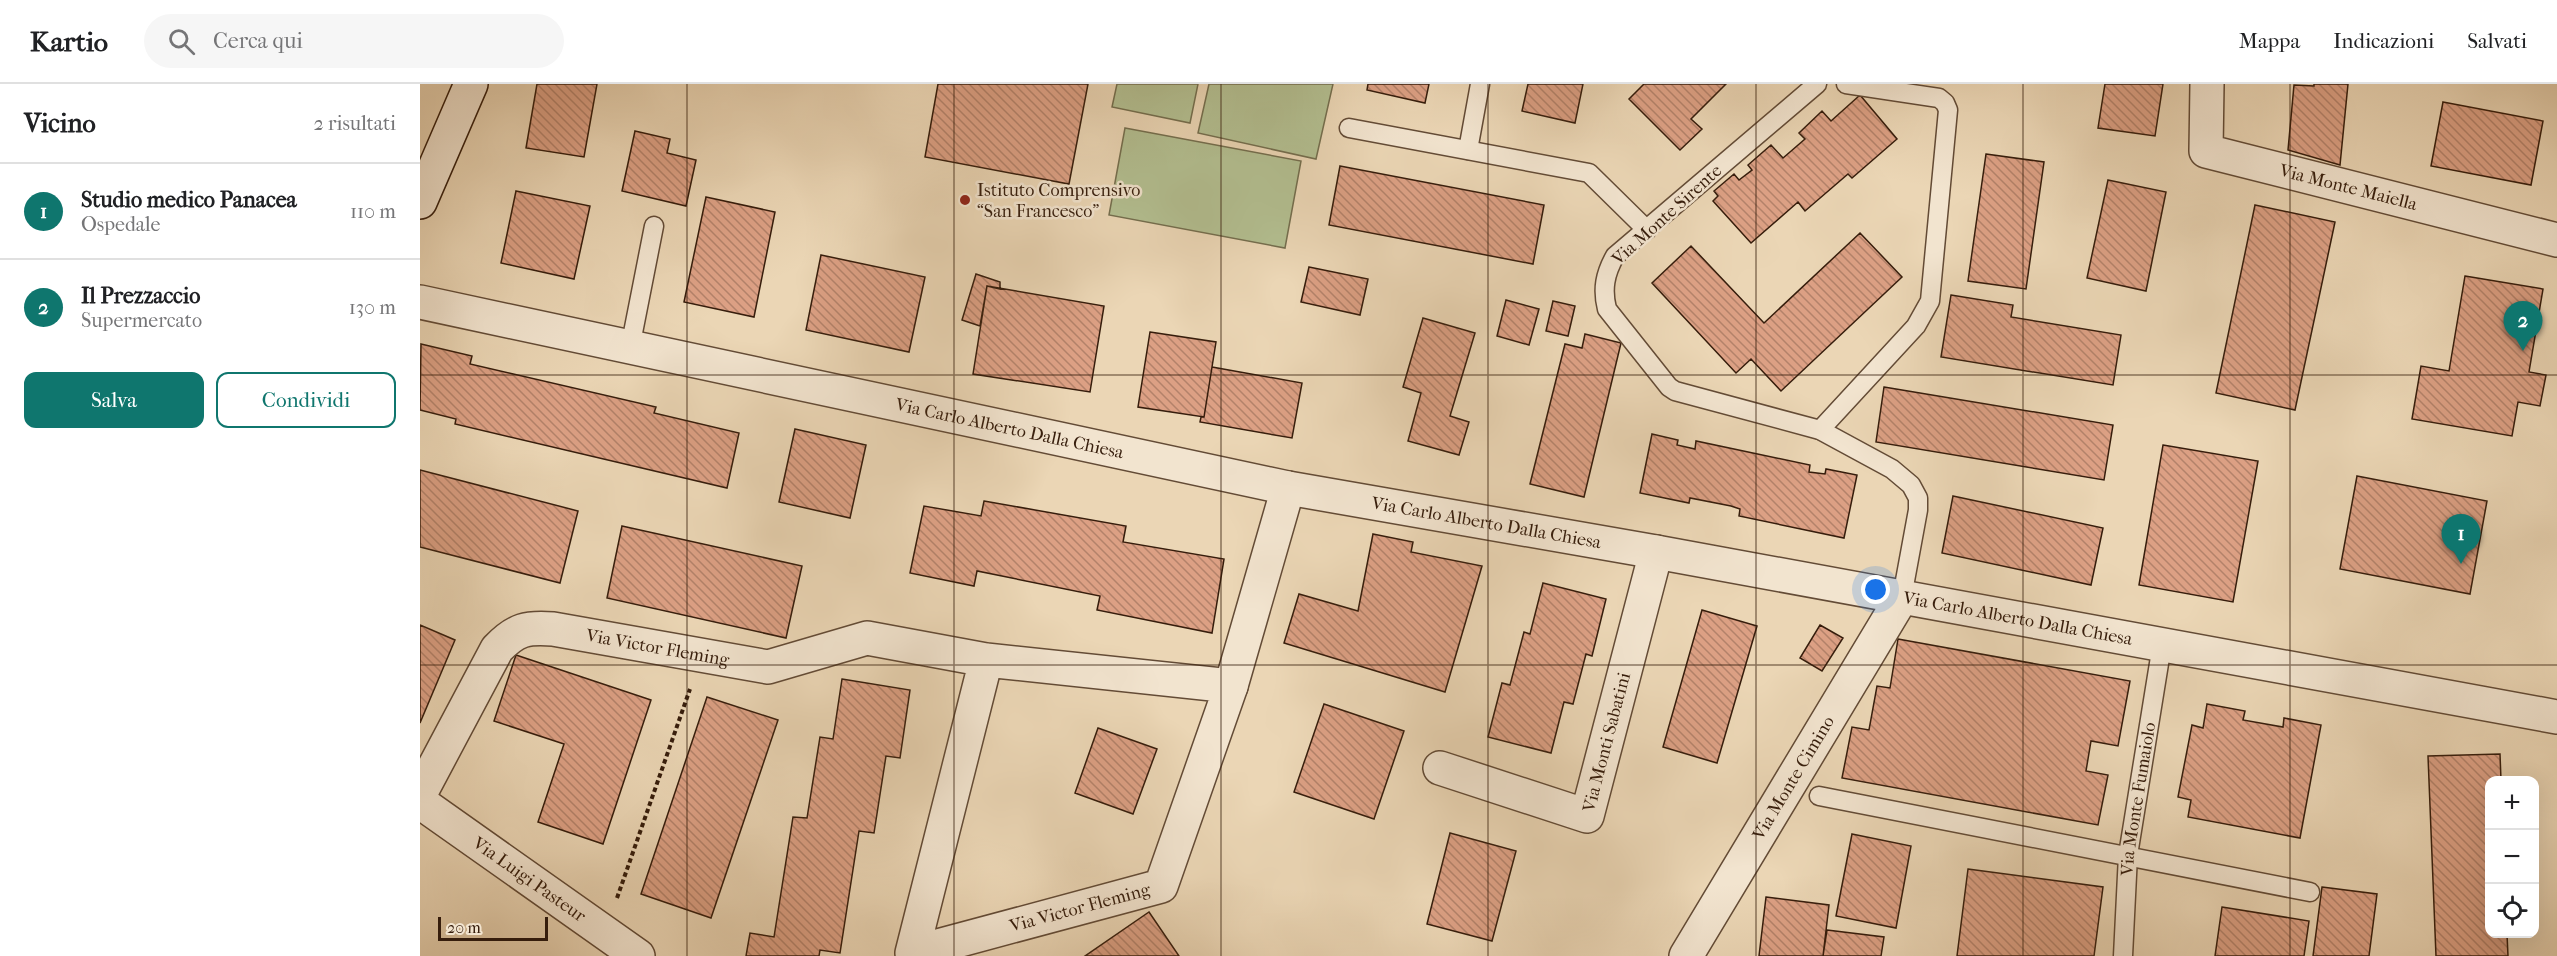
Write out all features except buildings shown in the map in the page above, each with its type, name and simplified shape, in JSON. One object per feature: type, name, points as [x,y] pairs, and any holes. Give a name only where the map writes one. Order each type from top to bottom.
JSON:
[{"type":"street","points":[[420,202],[471,84]]},
{"type":"street","name":"Via Monte Maiella","points":[[2207,84],[2206,151],[2557,240]]},
{"type":"street","name":"Via Carlo Alberto Dalla Chiesa","points":[[420,302],[1288,488],[1656,552],[2557,717]]},
{"type":"street","name":"Via Victor Fleming","points":[[986,660],[911,954],[1161,886],[1231,686],[1288,488]]},
{"type":"street","name":"Via Monti Sabatini","points":[[1440,768],[1587,816],[1656,552]]},
{"type":"street","name":"Via Monte Cimino","points":[[1686,956],[1902,597]]},
{"type":"street","name":"Via Victor Fleming","points":[[420,794],[497,649],[510,635],[531,627],[554,629],[768,667],[867,638],[986,660],[1231,686]]},
{"type":"street","name":"Via Luigi Pasteur","points":[[420,802],[638,956]]},
{"type":"lane","points":[[1468,150],[1480,84]]},
{"type":"lane","name":"Via Monte Sirente","points":[[1817,84],[1615,256],[1606,271],[1603,293],[1607,309],[1669,387],[1675,391],[1820,430],[1892,469],[1911,484],[1918,498],[1902,597]]},
{"type":"lane","points":[[1820,430],[1916,326],[1930,301],[1948,110],[1945,103],[1939,99],[1846,84]]},
{"type":"lane","points":[[1348,128],[1589,173],[1647,230]]},
{"type":"lane","points":[[630,348],[654,226]]},
{"type":"lane","name":"Via Monte Fumaiolo","points":[[2124,956],[2128,855],[2162,645]]},
{"type":"lane","points":[[1819,796],[2310,892]]},
{"type":"path","points":[[605,932],[701,655]]},
{"type":"green space","points":[[1117,84],[1198,84],[1190,123],[1112,107]]},
{"type":"green space","points":[[1209,84],[1333,84],[1316,159],[1198,133]]},
{"type":"green space","points":[[1125,128],[1301,161],[1285,248],[1109,215]]},
{"type":"place","name":"Istituto Comprensivo “San Francesco”","points":[[965,200]]},
{"type":"place","name":"Il Prezzaccio","points":[[2523,351]]},
{"type":"place","name":"Studio medico Panacea","points":[[2461,564]]}]
